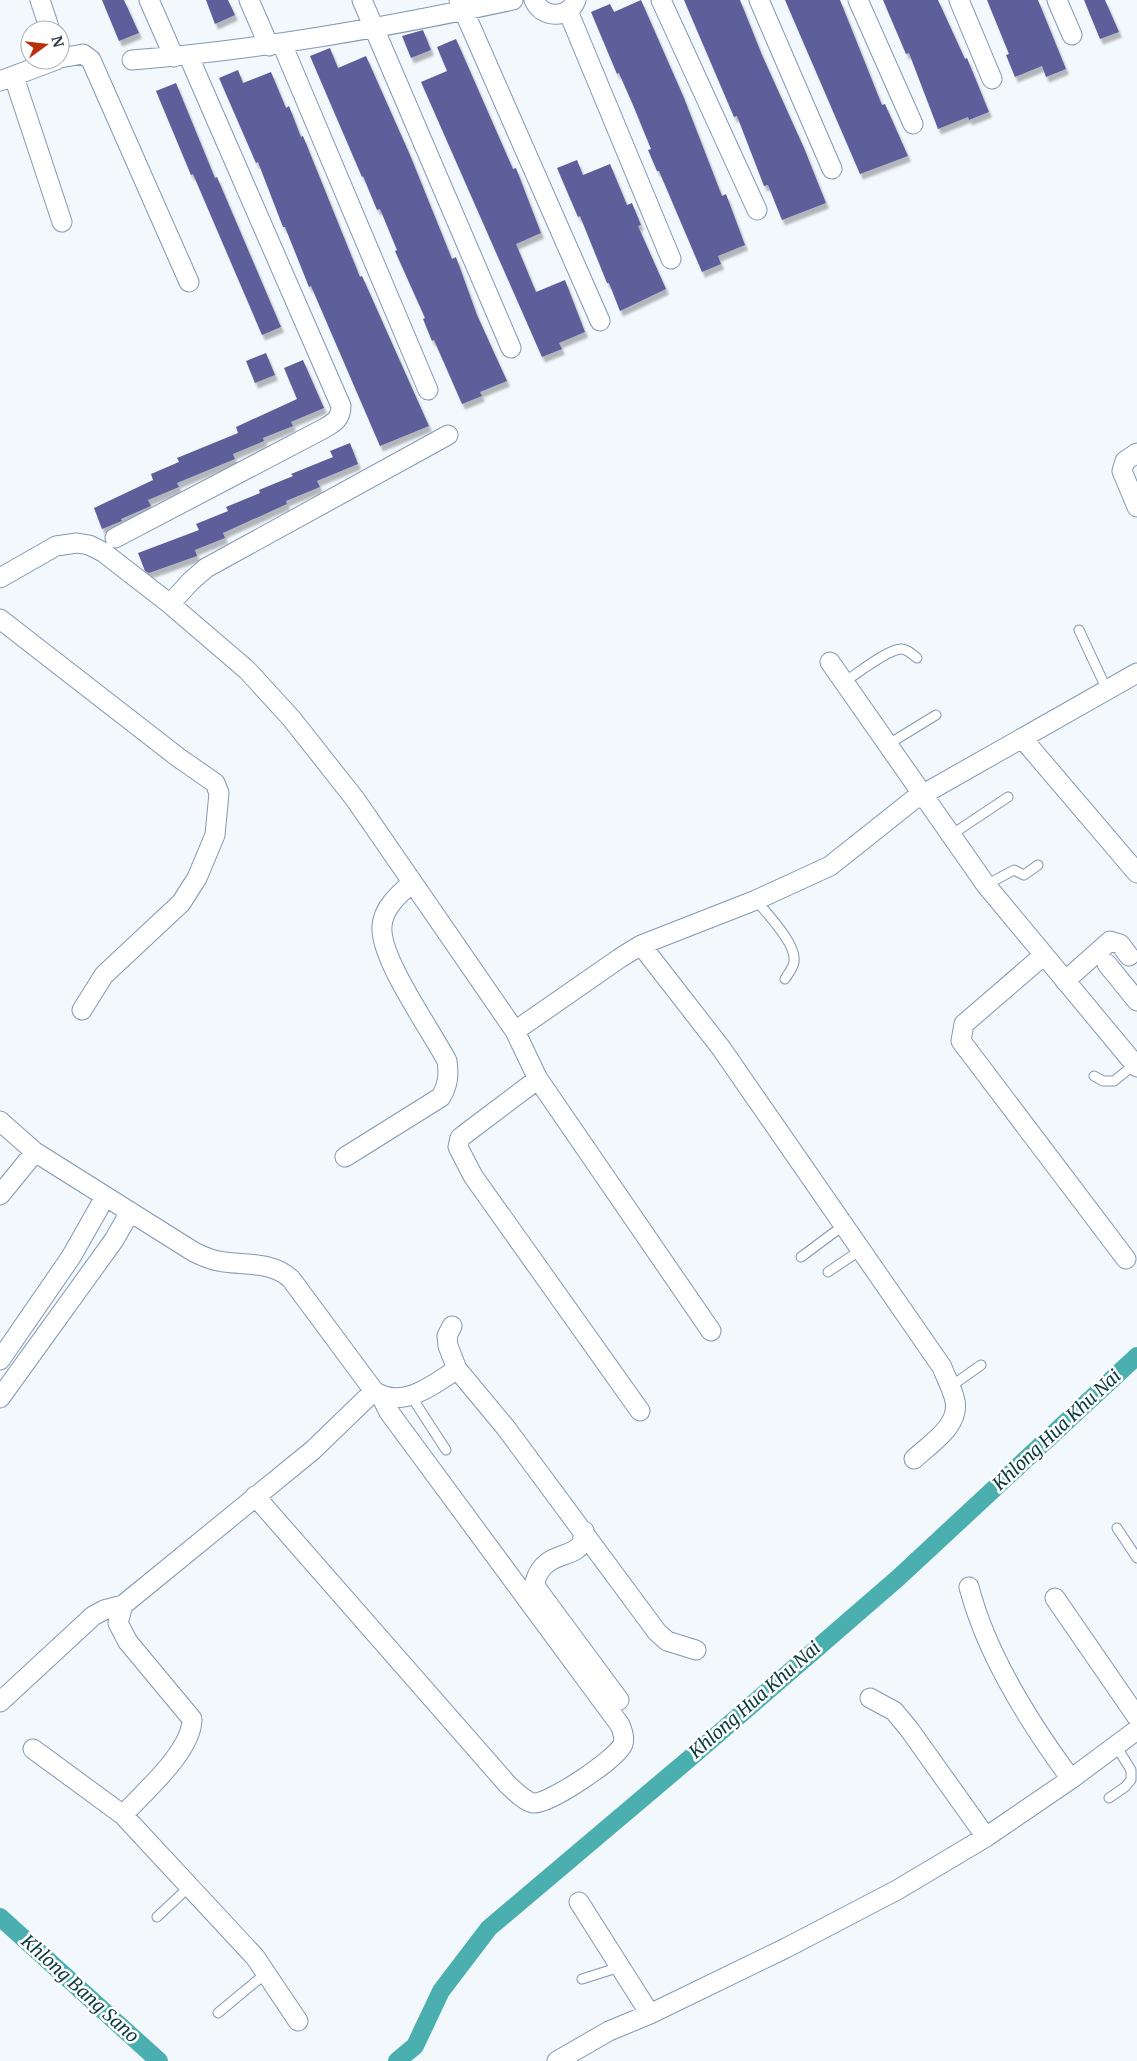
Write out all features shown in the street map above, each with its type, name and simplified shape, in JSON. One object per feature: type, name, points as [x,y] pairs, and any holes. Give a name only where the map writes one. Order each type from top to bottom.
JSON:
[{"type":"street","points":[[40,0],[47,20]]},
{"type":"street","points":[[115,538],[323,429],[337,421],[341,414],[341,406],[182,57],[149,0]]},
{"type":"street","points":[[249,0],[276,45],[428,390]]},
{"type":"street","points":[[362,0],[511,348]]},
{"type":"street","points":[[132,60],[182,57],[276,45],[374,28],[461,5],[513,0]]},
{"type":"street","points":[[534,0],[542,10],[550,14],[572,5],[671,259]]},
{"type":"street","points":[[661,0],[756,210]]},
{"type":"street","points":[[759,0],[832,169]]},
{"type":"street","points":[[858,0],[913,124]]},
{"type":"street","points":[[959,0],[992,79]]},
{"type":"street","points":[[1057,0],[1072,35]]},
{"type":"street","points":[[461,5],[600,321]]},
{"type":"street","points":[[70,56],[83,54],[91,60],[189,282]]},
{"type":"street","points":[[30,70],[7,79],[62,222]]},
{"type":"street","points":[[170,604],[206,568],[448,435]]},
{"type":"street","points":[[1137,453],[1125,461],[1122,472],[1137,507]]},
{"type":"street","points":[[0,578],[56,546],[77,543],[89,545],[102,552],[170,604],[247,670],[291,718],[355,799],[515,1031],[538,1079],[711,1332]]},
{"type":"street","points":[[0,619],[179,758],[215,783],[219,793],[215,835],[197,878],[181,903],[104,975],[82,1010]]},
{"type":"street","points":[[830,662],[986,885],[1136,1066]]},
{"type":"street","points":[[515,1031],[620,958],[642,945],[756,900],[840,860],[900,808],[1137,672]]},
{"type":"street","points":[[1022,738],[1137,872]]},
{"type":"street","points":[[344,1157],[441,1097],[449,1075],[447,1061],[394,970],[384,945],[382,926],[387,910],[393,900],[412,883]]},
{"type":"street","points":[[1065,981],[1110,941],[1120,944],[1129,956]]},
{"type":"street","points":[[642,945],[721,1048],[862,1249],[942,1368],[955,1402],[953,1419],[947,1429],[914,1459]]},
{"type":"street","points":[[1044,955],[964,1024],[961,1041],[1126,1259]]},
{"type":"street","points":[[1107,964],[1137,1001]]},
{"type":"street","points":[[538,1079],[460,1138],[458,1147],[473,1176],[640,1411]]},
{"type":"street","points":[[0,1121],[35,1152],[208,1259],[274,1268],[283,1271],[377,1394],[388,1412],[620,1725],[624,1736],[623,1743],[608,1761],[551,1799],[533,1803],[525,1799],[508,1785],[255,1496]]},
{"type":"street","points":[[0,1195],[35,1152]]},
{"type":"street","points":[[0,1360],[71,1257],[105,1197]]},
{"type":"street","points":[[0,1398],[114,1240],[130,1212]]},
{"type":"street","points":[[452,1326],[447,1336],[448,1346],[457,1369],[506,1428],[657,1632],[667,1641],[696,1650]]},
{"type":"street","points":[[377,1394],[396,1398],[411,1396],[457,1369]]},
{"type":"street","points":[[0,1702],[93,1616],[104,1610],[123,1605],[312,1450],[377,1394]]},
{"type":"street","points":[[584,1531],[582,1543],[542,1565],[534,1582],[537,1589],[619,1700]]},
{"type":"street","points":[[969,1587],[975,1610],[999,1662],[1045,1744],[1071,1779]]},
{"type":"street","points":[[1055,1598],[1137,1717]]},
{"type":"street","points":[[123,1605],[118,1623],[121,1632],[192,1719],[191,1733],[174,1758],[124,1815]]},
{"type":"street","points":[[870,1698],[894,1711],[986,1837]]},
{"type":"street","points":[[557,2061],[609,2031],[650,2014],[786,1948],[888,1895],[986,1837],[1071,1779],[1137,1730]]},
{"type":"street","points":[[33,1749],[124,1815],[255,1957],[298,2021]]},
{"type":"street","points":[[579,1902],[650,2014]]},
{"type":"lane","points":[[1079,630],[1107,690]]},
{"type":"lane","points":[[844,682],[892,652],[901,649],[910,652],[916,658]]},
{"type":"lane","points":[[887,745],[936,715]]},
{"type":"lane","points":[[951,835],[1008,797]]},
{"type":"lane","points":[[986,885],[1014,870],[1024,875],[1038,865]]},
{"type":"lane","points":[[756,900],[790,943],[794,952],[794,963],[785,979]]},
{"type":"lane","points":[[1094,1076],[1103,1081],[1114,1081],[1136,1066]]},
{"type":"lane","points":[[801,1257],[844,1224]]},
{"type":"lane","points":[[828,1272],[862,1249]]},
{"type":"lane","points":[[950,1387],[981,1365]]},
{"type":"lane","points":[[411,1396],[446,1450]]},
{"type":"lane","points":[[1117,1528],[1137,1558]]},
{"type":"lane","points":[[1109,1798],[1126,1787],[1131,1780],[1131,1770],[1116,1746]]},
{"type":"lane","points":[[157,1917],[190,1886]]},
{"type":"lane","points":[[582,1979],[620,1967]]},
{"type":"lane","points":[[218,2013],[265,1974]]},
{"type":"building","points":[[102,0],[124,0],[139,33],[119,41]]},
{"type":"building","points":[[206,0],[228,0],[235,15],[215,24]]},
{"type":"building","points":[[641,0],[684,98],[722,196],[726,194],[745,245],[718,256],[721,264],[702,272],[659,171],[657,171],[648,150],[651,149],[633,105],[619,73],[617,74],[591,12],[610,4],[614,12]]},
{"type":"building","points":[[684,0],[740,0],[826,203],[782,220],[768,185],[764,186],[737,116],[734,117]]},
{"type":"building","points":[[785,0],[840,0],[882,105],[885,104],[908,156],[860,174]]},
{"type":"building","points":[[883,0],[938,0],[965,59],[967,58],[989,112],[969,120],[968,117],[938,129],[909,53],[906,54]]},
{"type":"building","points":[[987,0],[1038,0],[1066,69],[1046,77],[1042,66],[1015,77],[1006,55],[1009,54]]},
{"type":"building","points":[[1084,0],[1105,0],[1119,32],[1100,39]]},
{"type":"building","points":[[423,30],[431,50],[411,58],[402,36]]},
{"type":"building","points":[[456,39],[513,169],[516,168],[541,233],[516,244],[536,292],[565,280],[585,332],[559,343],[562,349],[542,357],[421,82],[447,71],[437,47]]},
{"type":"building","points":[[330,48],[338,68],[366,56],[410,155],[452,259],[456,257],[477,315],[507,381],[480,392],[482,396],[462,404],[434,340],[432,341],[423,319],[425,318],[395,251],[397,250],[380,209],[377,210],[310,56]]},
{"type":"building","points":[[238,70],[243,83],[271,72],[286,108],[289,106],[301,137],[303,136],[360,277],[362,276],[429,426],[380,446],[311,286],[309,287],[285,227],[283,227],[258,162],[256,163],[219,78]]},
{"type":"building","points":[[176,83],[215,178],[217,177],[281,327],[262,335],[156,91]]},
{"type":"building","points":[[577,160],[583,175],[610,164],[627,205],[632,203],[641,225],[638,226],[666,289],[620,311],[580,216],[578,217],[557,168]]},
{"type":"building","points":[[266,353],[275,375],[255,383],[246,361]]},
{"type":"building","points":[[303,360],[324,408],[291,422],[293,426],[263,438],[264,441],[233,454],[235,459],[177,483],[179,487],[148,500],[151,506],[102,529],[94,508],[153,480],[151,474],[179,462],[177,458],[238,433],[236,427],[297,399],[284,368]]},
{"type":"building","points":[[350,443],[358,464],[317,481],[320,487],[286,501],[287,504],[223,533],[225,538],[195,550],[197,556],[149,573],[145,571],[138,553],[199,530],[196,524],[228,511],[226,507],[260,493],[259,490],[293,476],[291,474],[333,457],[330,451]]},
{"type":"waterway","name":"Khlong Hua Khu Nai","points":[[397,2061],[415,2046],[441,1991],[489,1928],[696,1753],[898,1578],[1137,1356]]},
{"type":"waterway","name":"Khlong Bang Sano","points":[[0,1917],[159,2061]]}]
